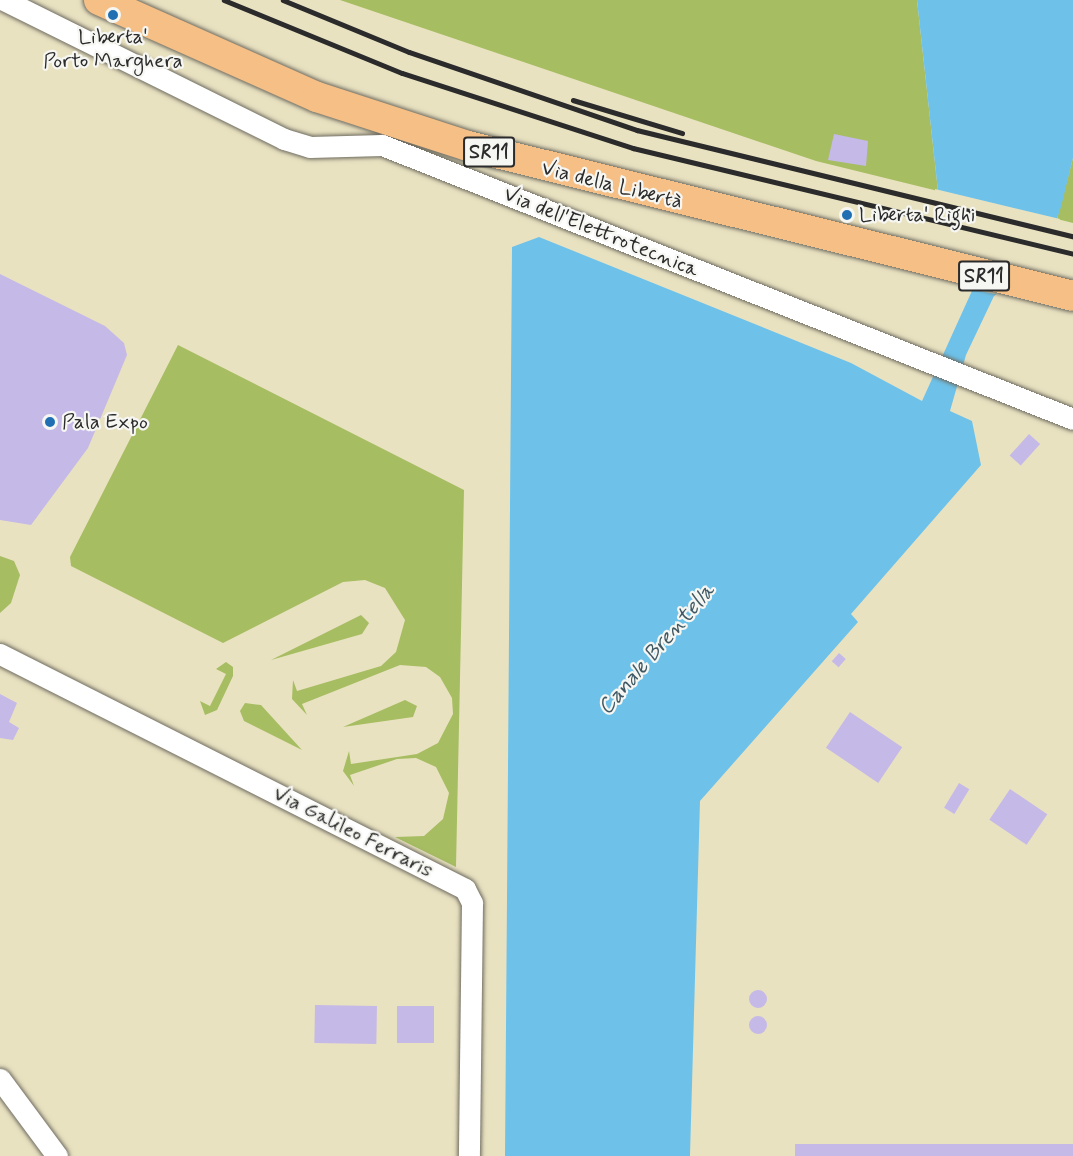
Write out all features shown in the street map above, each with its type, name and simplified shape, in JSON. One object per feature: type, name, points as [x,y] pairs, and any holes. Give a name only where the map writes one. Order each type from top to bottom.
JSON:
[{"type":"highway","name":"Via della Libertà","points":[[99,0],[317,97],[468,146],[898,245],[1073,277]]},
{"type":"highway","name":"Via della Libertà","points":[[142,0],[324,81],[472,130],[898,245],[1073,296]]},
{"type":"street","name":"Via dell'Elettrotecnica","points":[[4,0],[284,139],[310,147],[382,146],[933,365],[986,383],[1073,420]]},
{"type":"street","name":"Via Galileo Ferraris","points":[[0,654],[465,889],[472,903],[469,1156]]},
{"type":"street","points":[[0,1080],[57,1156]]},
{"type":"green space","points":[[340,0],[917,0],[938,191],[816,161]]},
{"type":"green space","points":[[1073,158],[1073,223],[1057,219]]},
{"type":"green space","points":[[178,345],[464,490],[456,867],[395,837],[424,836],[443,819],[449,793],[436,767],[416,758],[397,759],[350,775],[354,786],[343,771],[349,751],[351,764],[417,754],[438,743],[453,714],[452,698],[440,677],[426,667],[400,665],[302,704],[307,715],[292,699],[293,680],[297,691],[381,666],[396,652],[405,620],[385,588],[365,580],[343,582],[223,643],[71,566],[70,557]]},
{"type":"green space","points":[[0,556],[14,561],[20,575],[11,603],[0,613]]},
{"type":"green space","points":[[361,615],[369,623],[362,634],[271,660]]},
{"type":"green space","points":[[226,662],[233,667],[233,676],[217,710],[205,715],[200,701],[210,706],[226,674],[216,669]]},
{"type":"green space","points":[[405,700],[417,706],[413,717],[343,727]]},
{"type":"green space","points":[[245,703],[261,705],[302,750],[244,721],[240,711]]},
{"type":"water","name":"Canale Brentella","points":[[917,0],[1073,0],[1073,158],[1061,207],[1042,263],[994,296],[966,355],[950,411],[972,421],[981,465],[851,614],[858,622],[700,801],[690,1156],[505,1156],[512,247],[539,237],[851,363],[922,401],[976,282],[938,191]]},
{"type":"pier","points":[[935,189],[1060,219],[1044,264],[1000,295],[971,289],[973,282],[939,229]]},
{"type":"building","points":[[834,134],[868,141],[866,166],[828,160]]},
{"type":"building","name":"Pala Expo","points":[[0,274],[105,326],[124,343],[127,355],[88,448],[31,525],[0,520]]},
{"type":"building","points":[[1029,434],[1040,444],[1021,466],[1010,456]]},
{"type":"building","points":[[839,653],[846,659],[839,667],[832,661]]},
{"type":"building","points":[[0,694],[17,703],[9,722],[19,728],[13,740],[0,738]]},
{"type":"building","points":[[850,712],[902,747],[878,783],[826,748]]},
{"type":"building","points":[[959,783],[969,789],[954,814],[944,808]]},
{"type":"building","points":[[1010,789],[1047,814],[1027,845],[989,820]]},
{"type":"building","points":[[758,990],[764,993],[767,999],[764,1005],[758,1008],[752,1005],[749,999],[752,993]]},
{"type":"building","points":[[315,1005],[377,1006],[376,1044],[314,1043]]},
{"type":"building","points":[[397,1006],[434,1006],[434,1043],[397,1043]]},
{"type":"building","points":[[758,1016],[764,1019],[767,1025],[764,1031],[758,1034],[752,1031],[749,1025],[752,1019]]},
{"type":"building","points":[[795,1144],[1073,1144],[1073,1156],[795,1156]]},
{"type":"railway","points":[[224,0],[402,73],[633,148],[1073,254]]},
{"type":"railway","points":[[283,0],[409,52],[637,130],[1073,236]]},
{"type":"railway","points":[[573,100],[682,133]]},
{"type":"place","name":"Liberta' Porto Marghera","points":[[113,15]]},
{"type":"place","name":"Liberta' Righi","points":[[847,215]]},
{"type":"place","name":"Pala Expo","points":[[50,422]]}]
